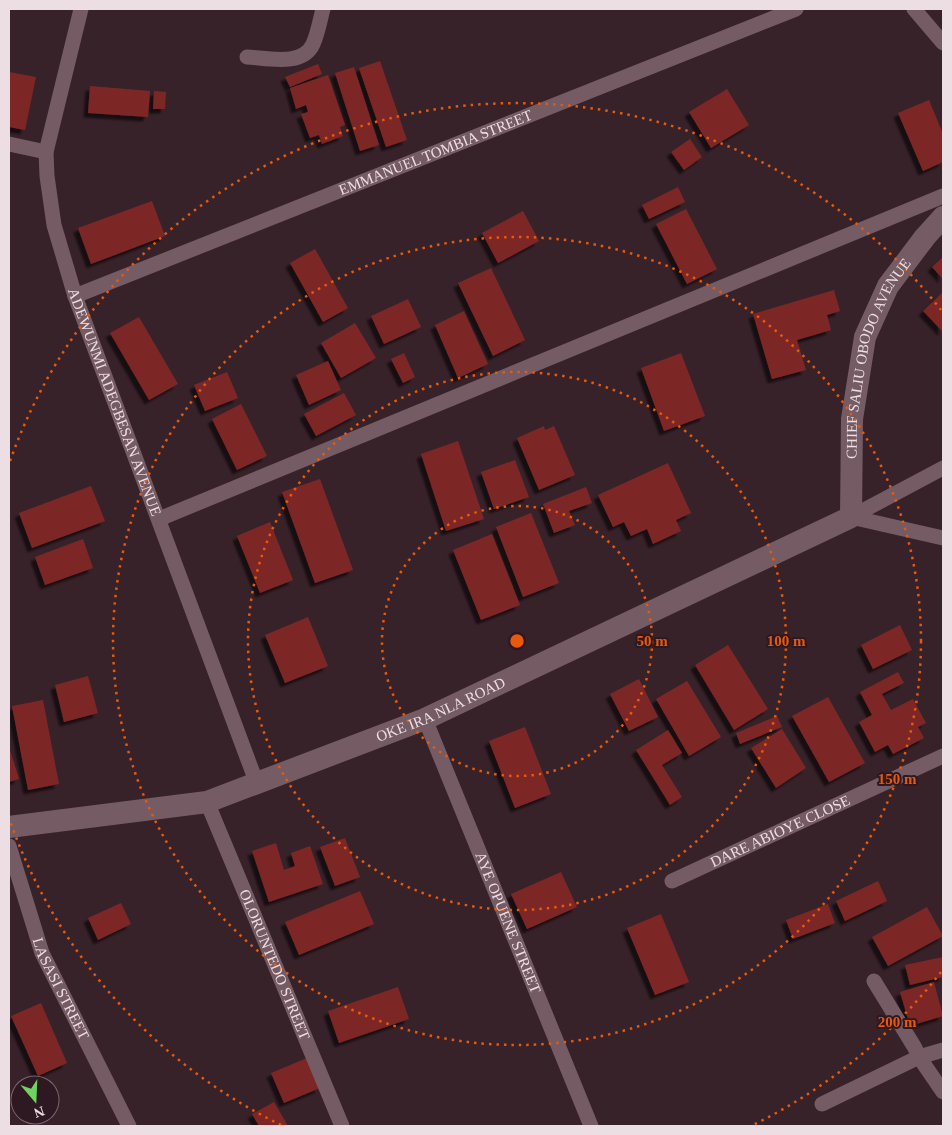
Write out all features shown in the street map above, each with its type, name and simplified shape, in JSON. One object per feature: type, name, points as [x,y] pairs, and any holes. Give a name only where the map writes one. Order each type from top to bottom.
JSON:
[{"type":"street","name":"ADEWUNMI ADEGBESAN AVENUE","points":[[81,9],[46,152],[47,176],[54,225],[75,296],[256,784]]},
{"type":"street","points":[[247,57],[290,59],[302,56],[313,45],[323,9]]},
{"type":"street","name":"EMMANUEL TOMBIA STREET","points":[[75,296],[796,9]]},
{"type":"street","points":[[914,9],[943,43]]},
{"type":"street","points":[[9,144],[46,152]]},
{"type":"street","points":[[159,519],[943,196]]},
{"type":"street","name":"CHIEF SALIU OBODO AVENUE","points":[[851,517],[852,419],[865,337],[888,286],[925,237],[943,217]]},
{"type":"street","points":[[851,517],[943,468]]},
{"type":"street","points":[[851,517],[943,538]]},
{"type":"street","name":"OKE IRA NLA ROAD","points":[[9,827],[207,802],[256,784],[425,719],[851,517]]},
{"type":"street","name":"AYE OPUENE STREET","points":[[425,719],[592,1126]]},
{"type":"street","name":"DARE ABIOYE CLOSE","points":[[672,881],[943,756]]},
{"type":"street","name":"OLORUNTEDO STREET","points":[[207,802],[342,1126]]},
{"type":"street","name":"LASASI STREET","points":[[9,846],[42,953],[129,1126]]},
{"type":"street","points":[[874,981],[919,1057],[943,1092]]},
{"type":"street","points":[[822,1104],[919,1057],[943,1050]]},
{"type":"building","points":[[380,61],[407,140],[386,147],[359,68]]},
{"type":"building","points":[[318,64],[322,74],[290,87],[285,77]]},
{"type":"building","points":[[354,67],[379,145],[360,151],[335,73]]},
{"type":"building","points":[[9,72],[36,77],[25,130],[9,127]]},
{"type":"building","points":[[328,75],[345,125],[340,127],[343,136],[322,144],[319,135],[310,138],[301,114],[308,112],[306,105],[296,109],[290,88]]},
{"type":"building","points":[[90,86],[150,91],[148,117],[88,113]]},
{"type":"building","points":[[727,89],[749,125],[711,148],[689,112]]},
{"type":"building","points":[[154,91],[166,92],[165,109],[153,109]]},
{"type":"building","points":[[929,100],[943,134],[943,162],[923,171],[898,113]]},
{"type":"building","points":[[690,139],[702,157],[684,170],[671,152]]},
{"type":"building","points":[[678,187],[685,202],[649,219],[642,205]]},
{"type":"building","points":[[152,201],[165,236],[91,264],[78,228]]},
{"type":"building","points":[[686,209],[717,269],[687,284],[656,224]]},
{"type":"building","points":[[523,211],[539,241],[498,263],[482,233]]},
{"type":"building","points":[[315,249],[348,308],[323,322],[290,263]]},
{"type":"building","points":[[943,257],[943,279],[932,267]]},
{"type":"building","points":[[491,268],[525,340],[493,356],[458,283]]},
{"type":"building","points":[[834,290],[840,311],[827,315],[831,330],[797,340],[806,370],[772,379],[753,314]]},
{"type":"building","points":[[943,292],[943,332],[923,311]]},
{"type":"building","points":[[408,299],[421,327],[384,344],[371,316]]},
{"type":"building","points":[[464,311],[488,364],[458,378],[435,325]]},
{"type":"building","points":[[139,317],[178,384],[149,400],[110,333]]},
{"type":"building","points":[[355,323],[376,358],[341,378],[321,343]]},
{"type":"building","points":[[404,353],[415,377],[403,383],[391,359]]},
{"type":"building","points":[[681,353],[705,416],[664,431],[641,368]]},
{"type":"building","points":[[328,361],[341,390],[309,405],[296,375]]},
{"type":"building","points":[[227,372],[238,398],[205,411],[194,385]]},
{"type":"building","points":[[344,393],[356,415],[316,436],[304,414]]},
{"type":"building","points":[[241,404],[267,456],[237,470],[212,419]]},
{"type":"building","points":[[544,426],[545,430],[554,426],[575,475],[539,490],[517,438]]},
{"type":"building","points":[[458,441],[484,519],[446,531],[421,454]]},
{"type":"building","points":[[515,460],[529,497],[494,509],[481,472]]},
{"type":"building","points":[[668,463],[691,513],[676,520],[681,531],[653,544],[647,529],[631,536],[624,522],[613,527],[598,495]]},
{"type":"building","points":[[320,479],[353,570],[315,583],[282,492]]},
{"type":"building","points":[[91,486],[105,521],[32,548],[19,513]]},
{"type":"building","points":[[586,487],[592,503],[569,511],[575,525],[554,533],[543,504]]},
{"type":"building","points":[[531,513],[559,583],[523,597],[496,527]]},
{"type":"building","points":[[270,522],[293,580],[260,593],[237,536]]},
{"type":"building","points":[[492,534],[520,605],[481,620],[453,550]]},
{"type":"building","points":[[83,539],[93,568],[45,585],[35,557]]},
{"type":"building","points":[[308,617],[328,666],[285,683],[265,635]]},
{"type":"building","points":[[900,625],[912,650],[873,669],[861,645]]},
{"type":"building","points":[[728,645],[768,709],[734,730],[695,665]]},
{"type":"building","points":[[898,672],[904,683],[882,694],[891,710],[913,699],[926,723],[918,727],[924,738],[893,754],[888,745],[875,752],[859,722],[872,715],[860,692]]},
{"type":"building","points":[[88,676],[98,713],[64,722],[55,685]]},
{"type":"building","points":[[639,679],[658,717],[629,731],[610,694]]},
{"type":"building","points":[[687,681],[721,737],[689,756],[656,699]]},
{"type":"building","points":[[828,697],[865,763],[829,782],[792,716]]},
{"type":"building","points":[[43,700],[59,784],[28,790],[12,706]]},
{"type":"building","points":[[777,716],[782,727],[740,744],[736,733]]},
{"type":"building","points":[[525,727],[551,794],[515,808],[489,741]]},
{"type":"building","points":[[782,729],[806,768],[776,788],[751,748]]},
{"type":"building","points":[[668,730],[682,753],[662,765],[682,797],[670,805],[636,750]]},
{"type":"building","points":[[9,747],[19,779],[9,782]]},
{"type":"building","points":[[345,838],[360,877],[335,886],[320,847]]},
{"type":"building","points":[[276,843],[284,870],[295,866],[291,853],[310,846],[323,884],[269,902],[252,851]]},
{"type":"building","points":[[561,872],[577,907],[527,929],[511,894]]},
{"type":"building","points":[[878,881],[887,901],[845,921],[836,901]]},
{"type":"building","points":[[360,891],[374,924],[299,955],[285,922]]},
{"type":"building","points":[[121,903],[131,924],[98,940],[88,918]]},
{"type":"building","points":[[828,904],[835,923],[793,939],[786,920]]},
{"type":"building","points":[[927,907],[943,936],[888,966],[872,937]]},
{"type":"building","points":[[661,914],[689,982],[655,995],[627,928]]},
{"type":"building","points":[[943,957],[943,977],[910,985],[905,965]]},
{"type":"building","points":[[934,982],[943,1016],[910,1026],[900,992]]},
{"type":"building","points":[[398,987],[409,1019],[339,1043],[328,1011]]},
{"type":"building","points":[[41,1003],[67,1063],[38,1075],[11,1016]]},
{"type":"building","points":[[307,1058],[320,1088],[284,1103],[271,1073]]},
{"type":"building","points":[[274,1102],[288,1126],[259,1126],[252,1114]]}]
